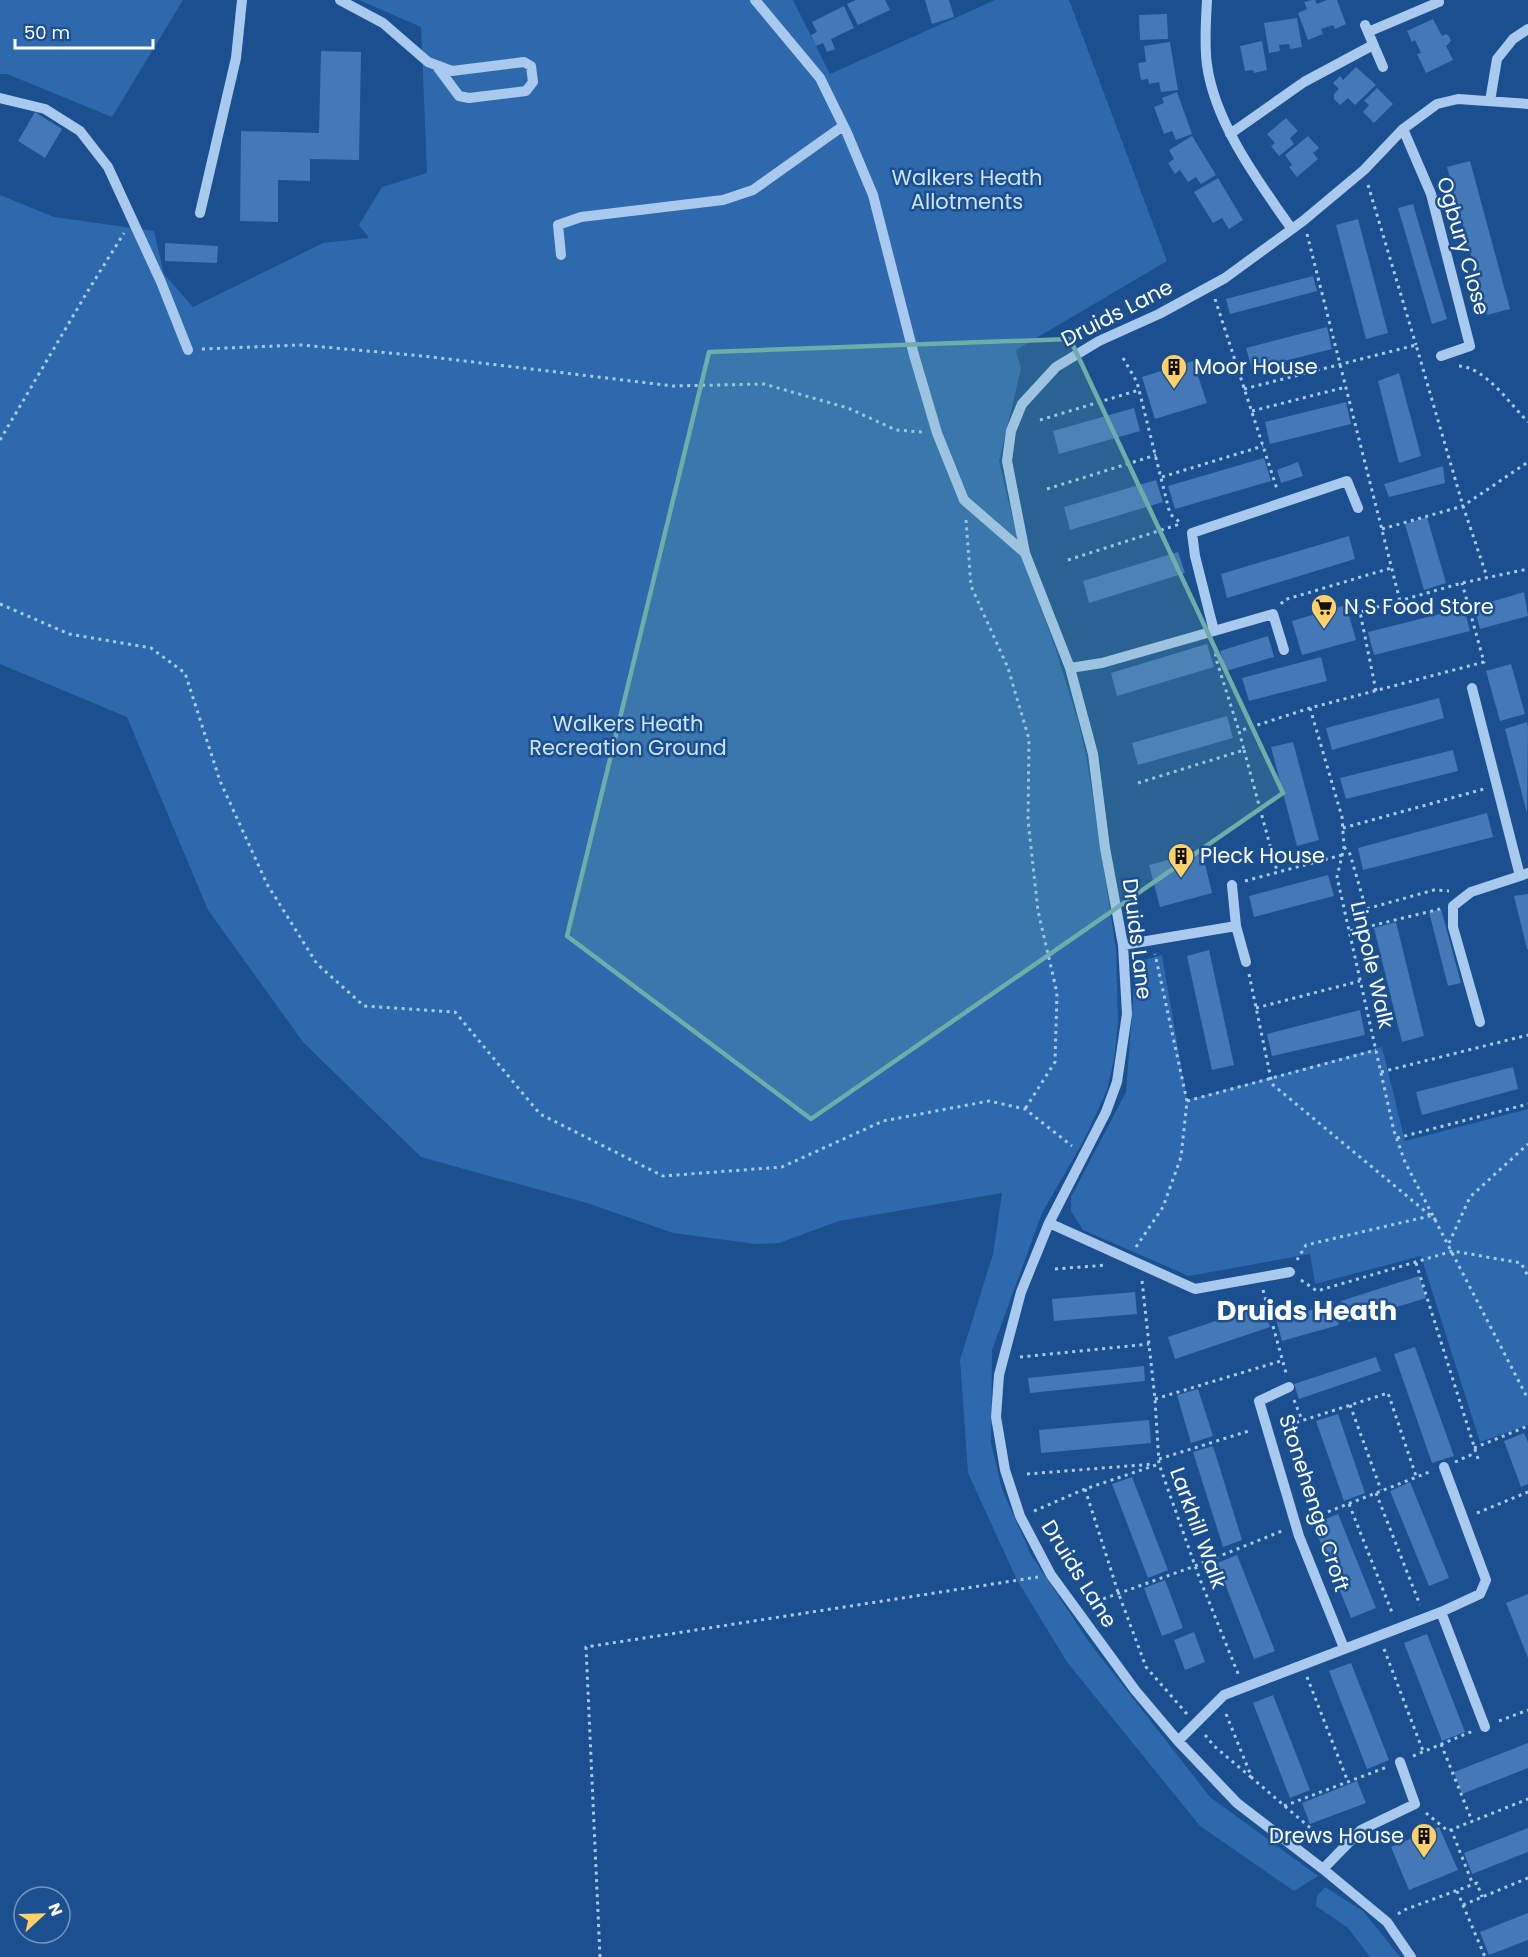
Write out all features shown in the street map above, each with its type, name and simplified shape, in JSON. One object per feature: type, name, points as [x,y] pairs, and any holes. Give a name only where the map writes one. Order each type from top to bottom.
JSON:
[{"type":"street","points":[[200,213],[236,58],[242,0]]},
{"type":"street","points":[[340,0],[383,23],[428,62],[436,65],[452,71],[524,62],[531,66],[533,82],[526,91],[469,98],[459,96],[436,65]]},
{"type":"street","points":[[754,0],[820,78],[873,195],[914,355],[937,433],[964,500],[1025,553]]},
{"type":"street","points":[[1207,0],[1206,64],[1212,91],[1230,134],[1291,228]]},
{"type":"street","points":[[1383,67],[1366,28],[1439,2]]},
{"type":"street","points":[[1490,101],[1497,59],[1513,39],[1528,29]]},
{"type":"street","points":[[1230,134],[1304,82],[1373,45]]},
{"type":"street","points":[[0,98],[45,109],[80,131],[108,166],[161,282],[188,350]]},
{"type":"street","name":"Druids Lane","points":[[1411,1957],[1387,1922],[1237,1803],[1178,1741],[1135,1690],[1051,1575],[1020,1516],[1005,1470],[996,1417],[999,1375],[1021,1292],[1049,1223],[1106,1112],[1116,1082],[1126,1014],[1123,945],[1105,848],[1094,754],[1070,668],[1025,553],[1007,461],[1011,431],[1022,404],[1056,367],[1099,341],[1159,314],[1225,278],[1303,221],[1364,170],[1403,129],[1437,104],[1458,99],[1528,104]]},
{"type":"street","points":[[561,255],[558,225],[581,217],[723,200],[753,190],[843,126]]},
{"type":"street","name":"Ogbury Close","points":[[1403,129],[1431,194],[1470,346],[1441,356]]},
{"type":"street","points":[[1215,631],[1195,555],[1192,533],[1347,481],[1358,508]]},
{"type":"street","points":[[1070,668],[1102,663],[1273,614],[1284,650]]},
{"type":"street","points":[[1472,688],[1497,785],[1524,875],[1471,892],[1453,906],[1453,927],[1480,1022]]},
{"type":"street","points":[[1232,885],[1236,926],[1246,962]]},
{"type":"street","points":[[1123,945],[1236,926]]},
{"type":"street","points":[[1049,1223],[1195,1289],[1290,1272]]},
{"type":"street","name":"Stonehenge Croft","points":[[1289,1387],[1259,1401],[1296,1525],[1344,1648]]},
{"type":"street","points":[[1178,1741],[1220,1699],[1244,1687],[1441,1612],[1480,1594],[1486,1580],[1444,1467]]},
{"type":"street","points":[[1441,1612],[1485,1727]]},
{"type":"street","points":[[1323,1869],[1361,1830],[1415,1804],[1400,1762]]},
{"type":"path","points":[[1364,170],[1462,506],[1487,577]]},
{"type":"path","points":[[0,440],[132,221]]},
{"type":"path","points":[[1303,221],[1401,601]]},
{"type":"path","points":[[1211,286],[1281,503]]},
{"type":"path","points":[[188,350],[301,345],[673,386],[764,384],[848,408],[896,430],[937,433]]},
{"type":"path","points":[[1244,389],[1416,345]]},
{"type":"path","points":[[1123,358],[1137,382],[1170,514],[1192,533]]},
{"type":"path","points":[[1421,365],[1433,365]]},
{"type":"path","points":[[1456,366],[1467,367],[1481,374],[1528,422]]},
{"type":"path","points":[[1252,411],[1346,387]]},
{"type":"path","points":[[1040,420],[1138,390]]},
{"type":"path","points":[[1161,477],[1263,446]]},
{"type":"path","points":[[1047,489],[1155,455]]},
{"type":"path","points":[[1382,529],[1462,506],[1528,462]]},
{"type":"path","points":[[964,500],[971,586],[1008,668],[1029,739],[1028,820],[1038,911],[1057,993],[1055,1062],[1025,1109]]},
{"type":"path","points":[[1068,560],[1181,523]]},
{"type":"path","points":[[1273,614],[1284,600],[1392,567]]},
{"type":"path","points":[[1376,691],[1360,612],[1462,583],[1528,568]]},
{"type":"path","points":[[1239,731],[1310,708],[1484,662],[1462,583]]},
{"type":"path","points":[[0,604],[69,634],[152,648],[185,673],[229,802],[267,884],[317,964],[364,1006],[455,1012],[540,1114],[663,1176],[782,1167],[883,1121],[989,1101],[1025,1109],[1083,1155]]},
{"type":"path","points":[[1215,631],[1216,659],[1239,731],[1277,871]]},
{"type":"path","name":"Linpole Walk","points":[[1310,708],[1342,817],[1344,847],[1337,877],[1381,1072],[1397,1138],[1432,1216]]},
{"type":"path","points":[[1138,783],[1244,750]]},
{"type":"path","points":[[1343,828],[1497,785]]},
{"type":"path","points":[[1344,847],[1350,854],[1366,909],[1434,890],[1471,892]]},
{"type":"path","points":[[1232,885],[1342,855]]},
{"type":"path","points":[[1350,931],[1453,906]]},
{"type":"path","points":[[1128,1259],[1162,1207],[1181,1157],[1187,1101],[1152,940]]},
{"type":"path","points":[[1246,962],[1271,1079]]},
{"type":"path","points":[[1256,1008],[1360,981]]},
{"type":"path","points":[[1381,1072],[1528,1035]]},
{"type":"path","points":[[1187,1101],[1376,1050]]},
{"type":"path","name":"Linpole Walk","points":[[1271,1079],[1272,1084],[1438,1222],[1528,1399]]},
{"type":"path","points":[[1397,1138],[1528,1104]]},
{"type":"path","points":[[1449,1243],[1470,1197],[1528,1144]]},
{"type":"path","points":[[1432,1216],[1306,1245],[1290,1272],[1317,1291],[1453,1251],[1521,1263],[1528,1276]]},
{"type":"path","points":[[1416,1262],[1479,1461]]},
{"type":"path","name":"Larkhill Walk","points":[[1140,1264],[1155,1399],[1159,1464],[1195,1566],[1244,1687]]},
{"type":"path","points":[[1055,1269],[1111,1265]]},
{"type":"path","points":[[1260,1277],[1284,1359],[1289,1387],[1302,1420]]},
{"type":"path","points":[[1020,1357],[1149,1344]]},
{"type":"path","points":[[1155,1399],[1284,1359]]},
{"type":"path","points":[[1159,1459],[1302,1420],[1388,1393],[1416,1476]]},
{"type":"path","points":[[1350,1405],[1381,1491]]},
{"type":"path","points":[[1076,1611],[1098,1599],[1195,1566],[1416,1476],[1444,1467],[1474,1450],[1528,1426]]},
{"type":"path","points":[[1020,1516],[1085,1489],[1159,1464]]},
{"type":"path","points":[[1027,1474],[1159,1464]]},
{"type":"path","points":[[1085,1489],[1118,1592],[1146,1666],[1214,1746],[1339,1852]]},
{"type":"path","points":[[1376,1492],[1425,1618]]},
{"type":"path","points":[[1464,1518],[1528,1492]]},
{"type":"path","points":[[1349,1503],[1399,1628]]},
{"type":"path","points":[[600,1957],[586,1647],[1051,1575]]},
{"type":"path","points":[[1378,1635],[1423,1751]]},
{"type":"path","points":[[1302,1665],[1348,1782]]},
{"type":"path","points":[[1220,1699],[1252,1778]]},
{"type":"path","points":[[1442,1744],[1472,1821]]},
{"type":"path","points":[[1415,1804],[1448,1831],[1528,1799]]},
{"type":"path","points":[[1451,1829],[1473,1885]]},
{"type":"path","points":[[1463,1905],[1528,1878]]},
{"type":"path","points":[[1387,1922],[1404,1910],[1477,1883],[1482,1897]]},
{"type":"path","points":[[1457,1891],[1485,1957]]},
{"type":"highlighted area","points":[[1070,339],[1283,793],[811,1119],[567,936],[709,352]]},
{"type":"green space","points":[[0,0],[183,0],[112,117],[7,74],[0,74]]},
{"type":"green space","name":"Walkers Heath Recreation Ground","points":[[359,0],[793,0],[830,74],[995,0],[1069,0],[1167,261],[1016,350],[1021,369],[999,461],[1021,554],[1056,650],[1086,754],[1116,949],[1118,1022],[1114,1060],[1107,1090],[1084,1140],[1042,1213],[992,1350],[991,1443],[1002,1489],[1031,1555],[1089,1642],[1210,1797],[1318,1876],[1294,1891],[1200,1826],[1067,1662],[1017,1580],[968,1473],[960,1360],[993,1254],[1002,1193],[839,1221],[779,1243],[756,1244],[673,1233],[587,1203],[421,1157],[303,1042],[208,910],[127,717],[0,664],[0,195],[54,217],[154,231],[164,274],[193,307],[323,243],[369,238],[359,225],[382,187],[427,173],[421,27]]},
{"type":"green space","points":[[1162,955],[1187,1100],[1382,1047],[1405,1141],[1528,1109],[1528,1425],[1480,1442],[1421,1256],[1315,1284],[1310,1254],[1189,1276],[1083,1230],[1071,1211],[1071,1197],[1126,1092],[1136,962]]},
{"type":"green space","points":[[1325,1887],[1363,1911],[1400,1957],[1370,1957],[1348,1928],[1316,1906],[1317,1896]]},
{"type":"building","points":[[856,0],[885,0],[890,10],[858,25],[847,4]]},
{"type":"building","points":[[925,0],[949,0],[954,17],[932,24]]},
{"type":"building","points":[[1315,0],[1317,4],[1327,0],[1337,0],[1346,24],[1335,29],[1333,25],[1321,29],[1323,34],[1308,40],[1298,13],[1307,9],[1304,2]]},
{"type":"building","points":[[844,6],[854,28],[831,39],[835,49],[827,52],[823,43],[816,46],[811,35],[817,32],[812,22]]},
{"type":"building","points":[[1167,14],[1168,39],[1140,40],[1139,15]]},
{"type":"building","points":[[1297,18],[1302,47],[1290,49],[1289,44],[1279,45],[1280,51],[1269,53],[1264,23]]},
{"type":"building","points":[[1433,19],[1442,36],[1446,34],[1449,36],[1451,41],[1446,46],[1453,60],[1426,73],[1417,54],[1421,53],[1415,40],[1412,42],[1407,31]]},
{"type":"building","points":[[1262,41],[1267,70],[1254,73],[1253,70],[1245,71],[1240,46]]},
{"type":"building","points":[[1170,42],[1178,90],[1161,92],[1159,82],[1149,84],[1148,79],[1141,80],[1138,63],[1146,62],[1144,46]]},
{"type":"building","points":[[321,51],[361,52],[359,160],[310,159],[310,181],[278,180],[278,222],[240,221],[241,131],[319,133]]},
{"type":"building","points":[[1356,67],[1376,85],[1355,105],[1348,98],[1340,105],[1334,99],[1334,94],[1339,89],[1333,83],[1340,76],[1343,80]]},
{"type":"building","points":[[1377,88],[1393,104],[1374,123],[1363,112],[1369,105],[1364,101]]},
{"type":"building","points":[[1177,92],[1192,134],[1176,140],[1172,131],[1164,134],[1154,107],[1164,103],[1162,98]]},
{"type":"building","points":[[35,112],[62,129],[45,158],[18,141]]},
{"type":"building","points":[[1286,118],[1298,131],[1290,138],[1294,144],[1279,156],[1271,146],[1275,143],[1267,134]]},
{"type":"building","points":[[1192,136],[1216,175],[1201,184],[1196,177],[1188,182],[1180,170],[1175,174],[1168,163],[1174,159],[1169,150]]},
{"type":"building","points":[[1308,136],[1319,148],[1313,153],[1318,159],[1297,177],[1289,167],[1292,165],[1285,155]]},
{"type":"building","points":[[1470,161],[1510,309],[1487,315],[1447,167]]},
{"type":"building","points":[[1218,178],[1243,220],[1229,229],[1222,218],[1213,223],[1194,192]]},
{"type":"building","points":[[1413,204],[1447,319],[1432,324],[1398,208]]},
{"type":"building","points":[[1358,219],[1388,333],[1366,339],[1336,225]]},
{"type":"building","points":[[165,243],[218,246],[217,263],[165,261]]},
{"type":"building","points":[[1313,276],[1317,291],[1230,314],[1226,299]]},
{"type":"building","points":[[1327,327],[1332,349],[1252,369],[1246,348]]},
{"type":"building","name":"Moor House","points":[[1193,361],[1207,403],[1155,419],[1142,377]]},
{"type":"building","points":[[1399,373],[1421,456],[1399,463],[1378,381]]},
{"type":"building","points":[[1346,402],[1351,424],[1270,444],[1265,422]]},
{"type":"building","points":[[1134,408],[1140,431],[1059,454],[1053,431]]},
{"type":"building","points":[[1264,458],[1271,481],[1175,509],[1168,486]]},
{"type":"building","points":[[1298,462],[1303,476],[1281,483],[1277,470]]},
{"type":"building","points":[[1443,466],[1445,483],[1389,497],[1384,484]]},
{"type":"building","points":[[1156,480],[1163,502],[1070,530],[1064,507]]},
{"type":"building","points":[[1427,517],[1446,583],[1424,590],[1405,524]]},
{"type":"building","points":[[1349,536],[1355,559],[1227,598],[1221,574]]},
{"type":"building","points":[[1178,552],[1185,573],[1089,603],[1083,581]]},
{"type":"building","points":[[1524,592],[1528,616],[1480,629],[1474,607]]},
{"type":"building","name":"N S Food Store","points":[[1346,605],[1356,640],[1302,655],[1292,621]]},
{"type":"building","points":[[1464,608],[1470,631],[1374,655],[1368,632]]},
{"type":"building","points":[[1268,636],[1274,657],[1226,671],[1220,651]]},
{"type":"building","points":[[1207,644],[1214,667],[1117,696],[1111,673]]},
{"type":"building","points":[[1321,657],[1327,681],[1249,701],[1242,678]]},
{"type":"building","points":[[1511,664],[1525,714],[1500,721],[1486,671]]},
{"type":"building","points":[[1439,698],[1444,718],[1332,750],[1326,728]]},
{"type":"building","points":[[1227,716],[1233,738],[1138,765],[1132,743]]},
{"type":"building","points":[[1527,722],[1528,728],[1527,813],[1505,729]]},
{"type":"building","points":[[1293,742],[1319,840],[1297,846],[1271,747]]},
{"type":"building","points":[[1453,750],[1458,771],[1346,799],[1340,778]]},
{"type":"building","points":[[1487,813],[1493,837],[1363,870],[1358,848]]},
{"type":"building","name":"Pleck House","points":[[1202,851],[1212,893],[1160,907],[1149,865]]},
{"type":"building","points":[[1328,875],[1334,896],[1254,917],[1249,896]]},
{"type":"building","points":[[1528,894],[1528,949],[1527,949],[1514,896]]},
{"type":"building","points":[[1441,909],[1461,983],[1448,986],[1429,912]]},
{"type":"building","points":[[1396,922],[1424,1036],[1402,1042],[1374,928]]},
{"type":"building","points":[[1209,950],[1234,1065],[1212,1070],[1187,956]]},
{"type":"building","points":[[1360,1010],[1365,1035],[1272,1056],[1267,1034]]},
{"type":"building","points":[[1513,1067],[1518,1089],[1422,1115],[1416,1092]]},
{"type":"building","points":[[1419,1276],[1426,1298],[1348,1322],[1341,1301]]},
{"type":"building","points":[[1135,1292],[1137,1314],[1054,1321],[1052,1299]]},
{"type":"building","points":[[1333,1304],[1339,1325],[1282,1341],[1276,1319]]},
{"type":"building","points":[[1263,1305],[1270,1327],[1175,1359],[1168,1337]]},
{"type":"building","points":[[1415,1347],[1454,1456],[1432,1463],[1394,1354]]},
{"type":"building","points":[[1376,1357],[1381,1371],[1299,1399],[1294,1384]]},
{"type":"building","points":[[1144,1366],[1145,1381],[1030,1393],[1028,1378]]},
{"type":"building","points":[[1198,1389],[1213,1436],[1191,1443],[1177,1395]]},
{"type":"building","points":[[1338,1414],[1365,1493],[1344,1501],[1316,1421]]},
{"type":"building","points":[[1149,1420],[1151,1443],[1041,1453],[1039,1430]]},
{"type":"building","points":[[1524,1433],[1528,1442],[1528,1484],[1521,1487],[1504,1441]]},
{"type":"building","points":[[1213,1446],[1242,1540],[1223,1547],[1193,1452]]},
{"type":"building","points":[[1132,1477],[1168,1570],[1148,1578],[1112,1484]]},
{"type":"building","points":[[1410,1482],[1449,1578],[1429,1586],[1390,1491]]},
{"type":"building","points":[[1338,1514],[1376,1608],[1351,1618],[1313,1524]]},
{"type":"building","points":[[1237,1555],[1275,1651],[1254,1659],[1217,1563]]},
{"type":"building","points":[[1165,1580],[1183,1628],[1162,1636],[1144,1588]]},
{"type":"building","points":[[1528,1594],[1528,1658],[1506,1603]]},
{"type":"building","points":[[1194,1632],[1205,1662],[1185,1670],[1174,1640]]},
{"type":"building","points":[[1427,1634],[1465,1732],[1442,1741],[1404,1643]]},
{"type":"building","points":[[1351,1663],[1389,1760],[1367,1769],[1329,1671]]},
{"type":"building","points":[[1273,1695],[1310,1790],[1290,1798],[1253,1703]]},
{"type":"building","points":[[1528,1743],[1528,1768],[1462,1794],[1454,1772]]},
{"type":"building","points":[[1357,1781],[1366,1803],[1310,1824],[1302,1803]]},
{"type":"building","name":"Drews House","points":[[1439,1827],[1458,1870],[1409,1890],[1391,1847]]},
{"type":"building","points":[[1528,1828],[1528,1852],[1472,1874],[1464,1853]]},
{"type":"building","points":[[1528,1913],[1528,1940],[1489,1955],[1480,1932]]},
{"type":"place","name":"Moor House","points":[[1174,390]]},
{"type":"place","name":"N S Food Store","points":[[1324,630]]},
{"type":"place","name":"Pleck House","points":[[1181,879]]},
{"type":"place","name":"Drews House","points":[[1424,1859]]},
{"type":"district","name":"Druids Heath","points":[[1307,1311]]},
{"type":"park label","name":"Walkers Heath Allotments","points":[[967,190]]}]
